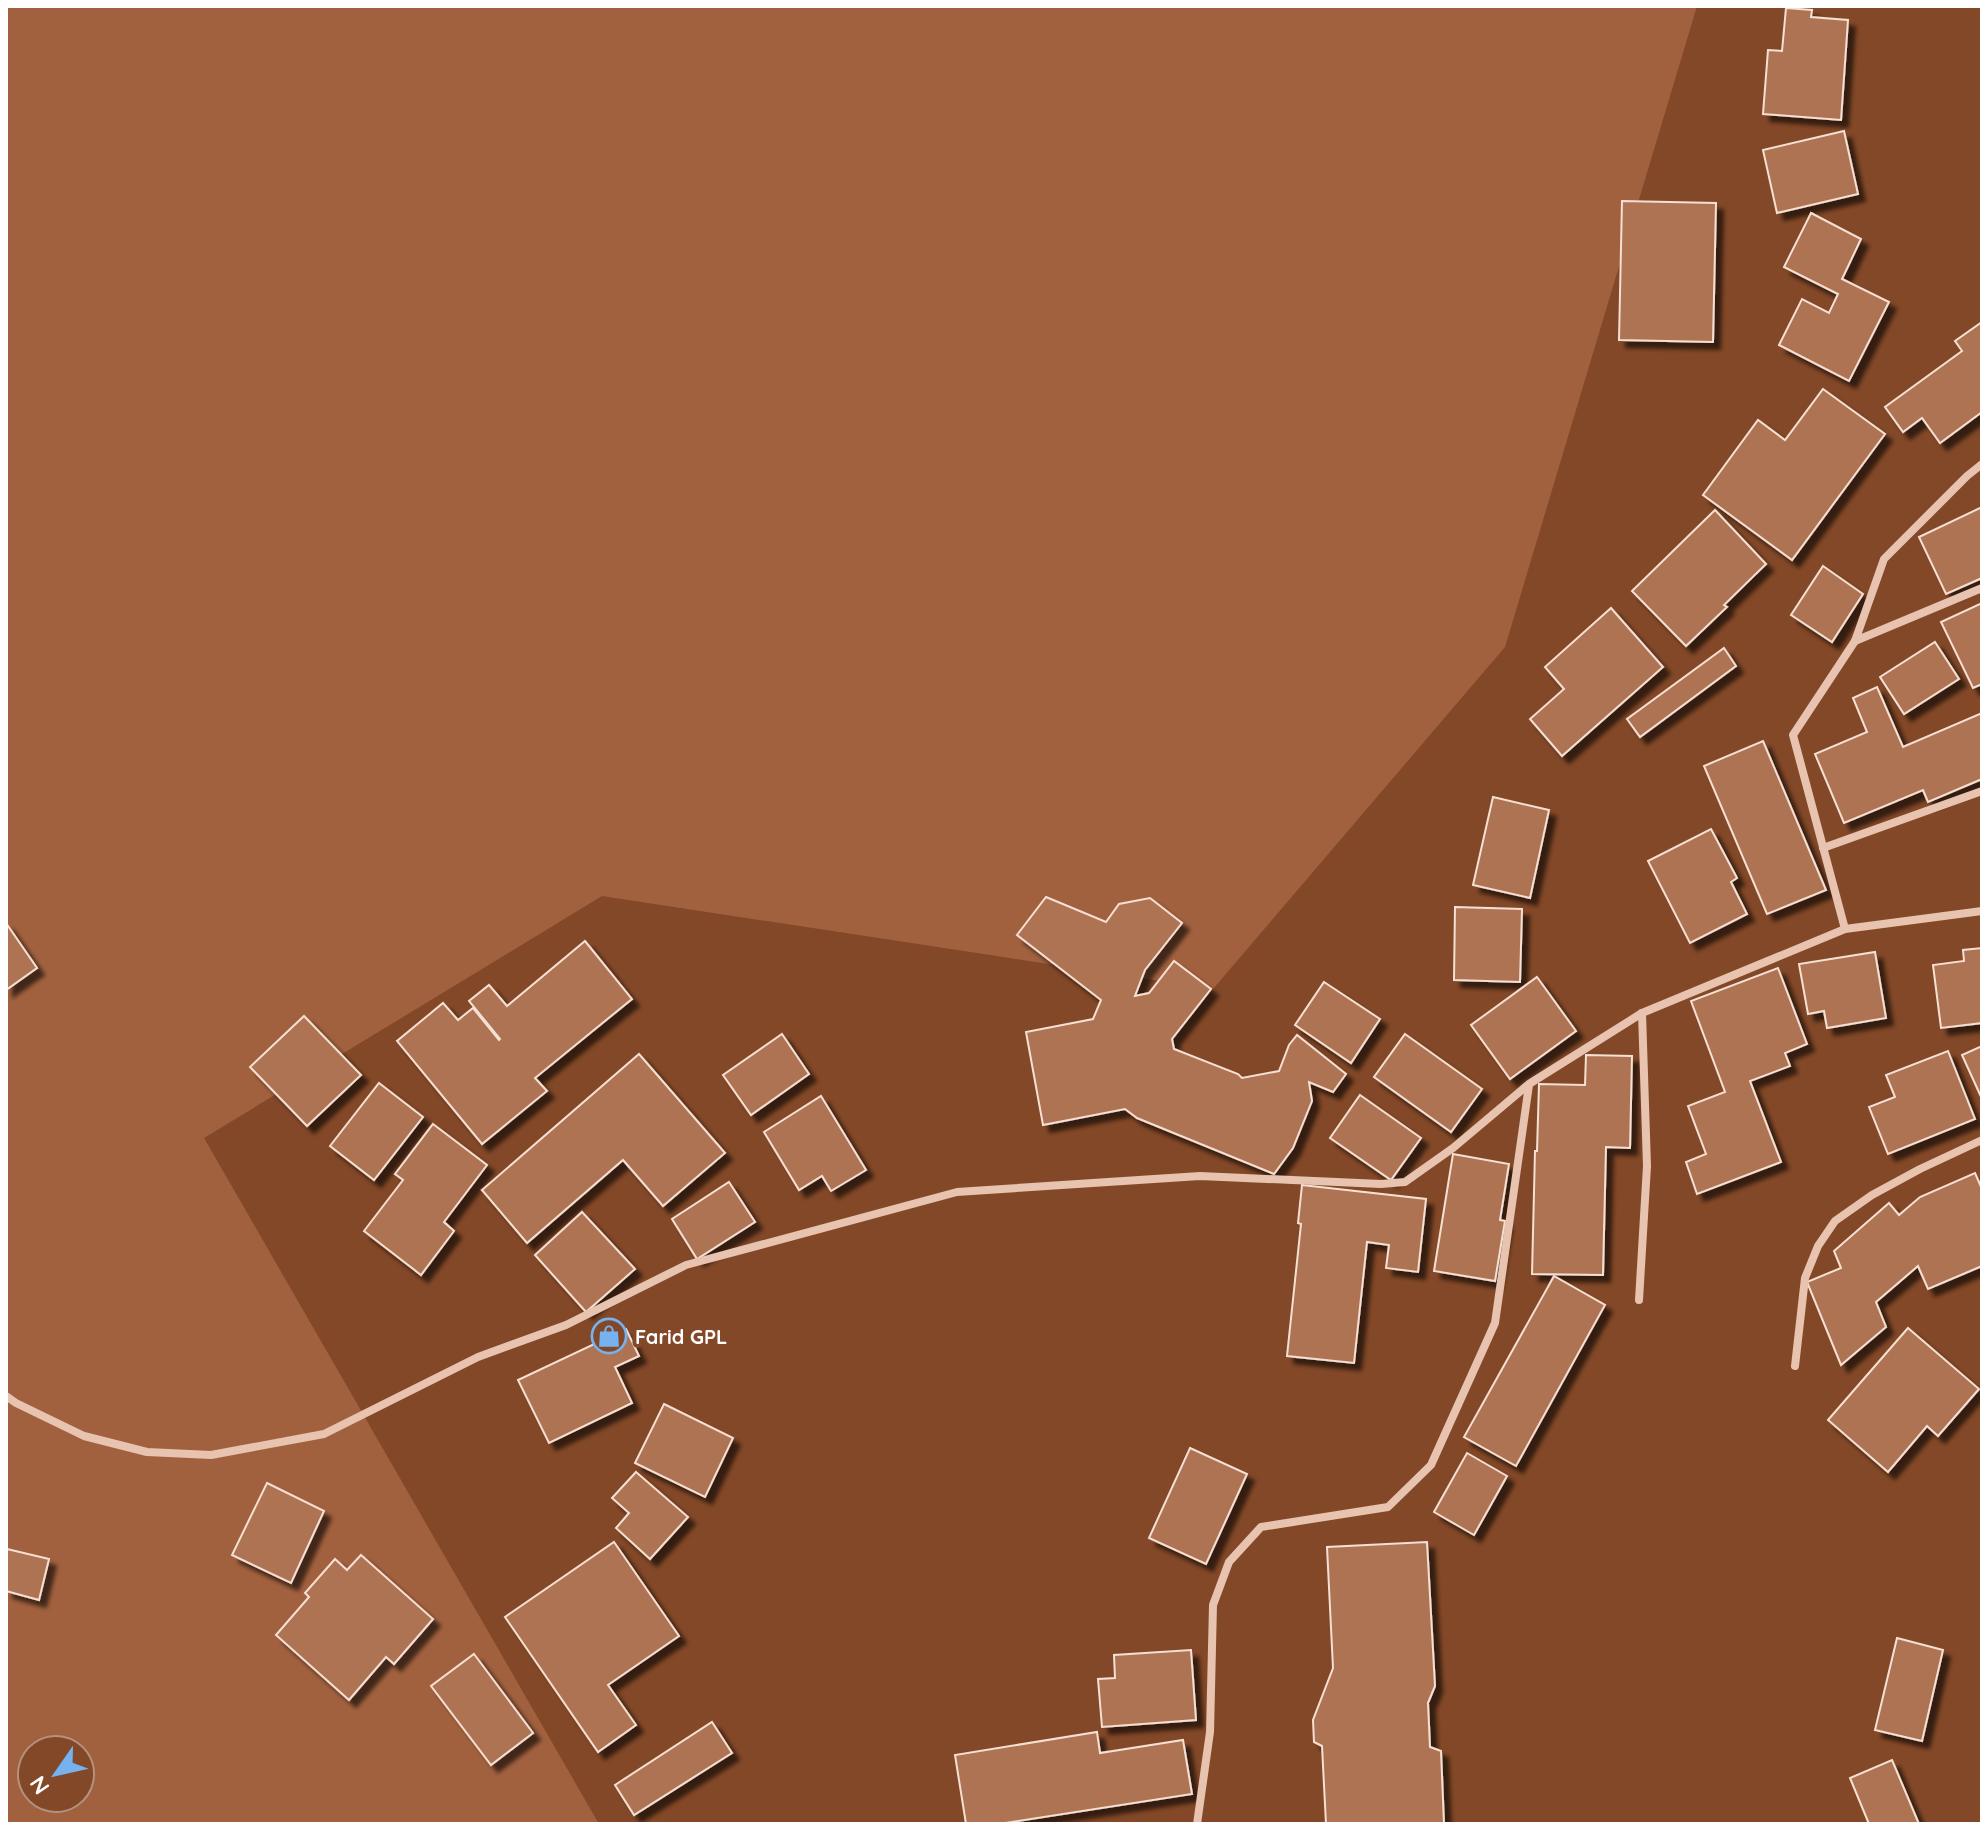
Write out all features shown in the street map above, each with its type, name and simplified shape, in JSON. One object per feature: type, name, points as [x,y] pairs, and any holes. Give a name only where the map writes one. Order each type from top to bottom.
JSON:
[{"type":"street","points":[[1845,929],[1793,735],[1855,641],[1884,559],[1982,464]]},
{"type":"street","points":[[1855,641],[1982,588]]},
{"type":"street","points":[[1823,848],[1982,791]]},
{"type":"street","points":[[6,1396],[84,1436],[147,1452],[211,1455],[324,1434],[478,1357],[566,1325],[686,1265],[957,1192],[1200,1176],[1381,1184],[1405,1182],[1453,1148],[1529,1084],[1642,1013],[1845,929],[1982,911]]},
{"type":"street","points":[[1639,1300],[1647,1166],[1642,1013]]},
{"type":"street","points":[[1197,1824],[1210,1732],[1213,1605],[1229,1562],[1261,1527],[1388,1507],[1431,1465],[1495,1323],[1529,1084]]},
{"type":"street","points":[[1795,1366],[1805,1278],[1818,1246],[1835,1221],[1872,1195],[1982,1140]]},
{"type":"shaded area","points":[[6,6],[1697,6],[1505,647],[1213,989],[602,896],[204,1138],[599,1824],[6,1824]]},
{"type":"building","points":[[1786,8],[1812,10],[1811,17],[1848,20],[1841,120],[1763,114],[1768,50],[1782,51]]},
{"type":"building","points":[[1844,131],[1858,194],[1777,213],[1763,150]]},
{"type":"building","points":[[1622,201],[1716,203],[1713,342],[1619,340]]},
{"type":"building","points":[[1811,213],[1861,239],[1842,279],[1889,302],[1849,381],[1779,345],[1802,299],[1829,313],[1838,294],[1784,267]]},
{"type":"building","points":[[1982,322],[1982,412],[1940,443],[1922,418],[1903,432],[1885,407],[1962,351],[1955,341]]},
{"type":"building","points":[[1823,389],[1885,434],[1792,560],[1703,495],[1758,420],[1785,440]]},
{"type":"building","points":[[1982,507],[1982,578],[1946,594],[1919,537]]},
{"type":"building","points":[[1715,510],[1766,564],[1686,646],[1632,591]]},
{"type":"building","points":[[1823,566],[1863,594],[1832,642],[1791,615]]},
{"type":"building","points":[[1982,603],[1982,684],[1973,688],[1941,622]]},
{"type":"building","points":[[1611,608],[1663,667],[1562,756],[1530,719],[1564,689],[1545,667]]},
{"type":"building","points":[[1935,642],[1959,679],[1904,714],[1880,677]]},
{"type":"building","points":[[1724,648],[1736,666],[1640,737],[1627,719]]},
{"type":"building","points":[[1877,687],[1903,747],[1982,713],[1982,779],[1928,802],[1923,790],[1844,823],[1815,754],[1867,732],[1853,698]]},
{"type":"building","points":[[1763,741],[1826,890],[1767,914],[1704,766]]},
{"type":"building","points":[[1493,797],[1549,810],[1530,898],[1473,885]]},
{"type":"building","points":[[1711,829],[1737,878],[1731,882],[1747,914],[1690,943],[1648,861]]},
{"type":"building","points":[[1046,897],[1106,922],[1119,904],[1150,898],[1182,923],[1145,970],[1135,996],[1149,993],[1174,961],[1211,989],[1172,1039],[1174,1049],[1242,1078],[1279,1071],[1289,1045],[1297,1035],[1346,1074],[1333,1092],[1309,1082],[1312,1101],[1293,1148],[1274,1174],[1137,1118],[1125,1109],[1043,1125],[1026,1032],[1093,1019],[1101,1000],[1017,935]]},
{"type":"building","points":[[1455,907],[1522,909],[1520,982],[1454,980]]},
{"type":"building","points":[[6,923],[37,968],[6,990]]},
{"type":"building","points":[[585,941],[632,999],[535,1078],[547,1091],[482,1144],[397,1041],[443,1003],[458,1020],[473,1008],[499,1040],[469,1001],[489,985],[507,1006]]},
{"type":"building","points":[[1982,948],[1982,1023],[1941,1028],[1933,965],[1964,961],[1963,950]]},
{"type":"building","points":[[1875,952],[1886,1018],[1827,1028],[1824,1011],[1808,1014],[1799,964]]},
{"type":"building","points":[[1778,968],[1807,1044],[1785,1053],[1790,1066],[1750,1081],[1781,1162],[1697,1194],[1686,1162],[1706,1154],[1688,1106],[1725,1092],[1691,1001]]},
{"type":"building","points":[[1537,977],[1576,1031],[1510,1079],[1471,1025]]},
{"type":"building","points":[[1324,982],[1380,1019],[1351,1063],[1295,1025]]},
{"type":"building","points":[[304,1016],[361,1075],[307,1126],[250,1067]]},
{"type":"building","points":[[782,1034],[809,1074],[751,1115],[723,1075]]},
{"type":"building","points":[[1405,1034],[1482,1089],[1451,1132],[1374,1077]]},
{"type":"building","points":[[1982,1046],[1982,1099],[1962,1055]]},
{"type":"building","points":[[1948,1051],[1975,1119],[1888,1154],[1869,1107],[1895,1097],[1886,1075]]},
{"type":"building","points":[[639,1054],[725,1153],[663,1206],[623,1160],[527,1243],[482,1190]]},
{"type":"building","points":[[1586,1055],[1632,1056],[1630,1148],[1606,1147],[1603,1275],[1532,1274],[1539,1084],[1585,1085]]},
{"type":"building","points":[[379,1083],[423,1117],[374,1180],[330,1146]]},
{"type":"building","points":[[1360,1095],[1421,1138],[1391,1180],[1330,1138]]},
{"type":"building","points":[[821,1096],[866,1170],[831,1191],[822,1176],[799,1190],[764,1132]]},
{"type":"building","points":[[433,1124],[487,1165],[444,1222],[454,1231],[421,1275],[364,1231],[403,1180],[395,1174]]},
{"type":"building","points":[[1453,1154],[1509,1164],[1500,1220],[1505,1221],[1495,1281],[1434,1271]]},
{"type":"building","points":[[1975,1173],[1982,1189],[1982,1266],[1928,1289],[1918,1266],[1876,1302],[1886,1327],[1841,1365],[1807,1282],[1841,1268],[1834,1251],[1889,1203],[1899,1215],[1920,1197]]},
{"type":"building","points":[[729,1182],[755,1222],[697,1259],[672,1219]]},
{"type":"building","points":[[1302,1185],[1426,1199],[1418,1272],[1386,1268],[1389,1245],[1367,1242],[1354,1363],[1287,1356],[1301,1224],[1298,1223]]},
{"type":"building","points":[[582,1212],[635,1269],[586,1312],[535,1255]]},
{"type":"building","points":[[1554,1276],[1605,1305],[1516,1466],[1464,1437]]},
{"type":"building","points":[[1908,1328],[1979,1389],[1938,1436],[1927,1426],[1888,1472],[1828,1420]]},
{"type":"building","points":[[626,1329],[639,1356],[615,1367],[632,1403],[549,1443],[518,1380]]},
{"type":"building","points":[[664,1404],[733,1438],[705,1497],[635,1463]]},
{"type":"building","points":[[1190,1448],[1247,1474],[1206,1564],[1149,1538]]},
{"type":"building","points":[[1467,1453],[1507,1476],[1474,1535],[1434,1512]]},
{"type":"building","points":[[636,1472],[688,1517],[650,1559],[616,1528],[629,1513],[612,1498]]},
{"type":"building","points":[[267,1483],[324,1511],[291,1583],[232,1555]]},
{"type":"building","points":[[614,1542],[679,1636],[608,1685],[636,1725],[598,1752],[505,1617]]},
{"type":"building","points":[[1427,1542],[1435,1686],[1428,1703],[1430,1747],[1441,1751],[1444,1824],[1326,1824],[1322,1746],[1314,1742],[1313,1720],[1333,1668],[1327,1547]]},
{"type":"building","points":[[7,1549],[49,1559],[39,1600],[6,1591]]},
{"type":"building","points":[[361,1555],[433,1619],[394,1664],[386,1657],[349,1700],[276,1635],[309,1597],[305,1593],[335,1559],[347,1570]]},
{"type":"building","points":[[1897,1638],[1943,1650],[1922,1741],[1875,1730]]},
{"type":"building","points":[[1191,1650],[1196,1720],[1102,1727],[1098,1679],[1115,1678],[1114,1655]]},
{"type":"building","points":[[474,1654],[533,1733],[491,1765],[431,1686]]},
{"type":"building","points":[[712,1722],[732,1753],[634,1815],[615,1785]]},
{"type":"building","points":[[1097,1732],[1100,1753],[1183,1740],[1192,1794],[999,1824],[966,1824],[955,1755]]},
{"type":"building","points":[[1892,1760],[1919,1824],[1869,1824],[1850,1778]]},
{"type":"place","name":"Farid GPL","points":[[609,1336]]}]
